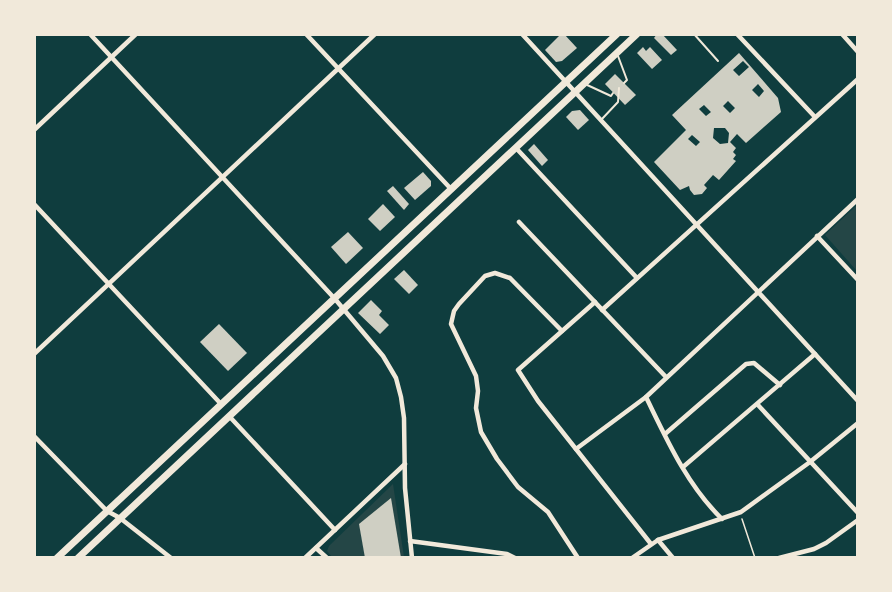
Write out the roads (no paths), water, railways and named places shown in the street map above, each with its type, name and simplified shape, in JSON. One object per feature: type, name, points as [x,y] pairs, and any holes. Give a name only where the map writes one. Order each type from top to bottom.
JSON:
[{"type":"main road","points":[[57,558],[617,34]]},
{"type":"main road","points":[[78,558],[637,34]]},
{"type":"street","points":[[90,34],[335,298],[383,356],[396,378],[404,417],[405,488],[412,558]]},
{"type":"street","points":[[34,130],[136,34]]},
{"type":"street","points":[[306,34],[451,189]]},
{"type":"street","points":[[34,354],[375,34]]},
{"type":"street","points":[[522,34],[858,401]]},
{"type":"street","points":[[737,34],[815,117]]},
{"type":"street","points":[[842,34],[858,52]]},
{"type":"street","points":[[602,310],[858,79]]},
{"type":"street","points":[[516,148],[637,278]]},
{"type":"street","points":[[576,450],[646,397],[858,199]]},
{"type":"street","points":[[34,204],[221,404]]},
{"type":"street","points":[[519,222],[666,377]]},
{"type":"street","points":[[818,236],[858,280]]},
{"type":"street","points":[[562,331],[510,278],[495,273],[485,276],[459,304],[454,311],[451,324],[476,376],[478,391],[476,408],[481,432],[518,487],[548,512],[578,558]]},
{"type":"street","points":[[595,302],[518,370],[576,450],[651,544]]},
{"type":"street","points":[[683,467],[815,354]]},
{"type":"street","points":[[665,434],[746,364],[754,363],[780,385]]},
{"type":"street","points":[[646,397],[701,497],[722,519]]},
{"type":"street","points":[[758,405],[858,513]]},
{"type":"street","points":[[229,416],[334,530]]},
{"type":"street","points":[[632,558],[658,540],[740,513],[810,462],[858,423]]},
{"type":"street","points":[[34,436],[107,511],[120,518],[171,558]]},
{"type":"street","points":[[305,558],[405,464]]},
{"type":"street","points":[[779,558],[814,549],[858,520]]},
{"type":"street","points":[[658,540],[674,558]]},
{"type":"street","points":[[410,541],[507,554],[515,558]]},
{"type":"street","points":[[315,548],[327,558]]},
{"type":"lane","points":[[694,34],[718,61]]},
{"type":"lane","points":[[617,53],[627,80],[624,83]]},
{"type":"lane","points":[[585,84],[611,96],[614,93]]},
{"type":"lane","points":[[601,120],[618,102],[619,88]]}]
